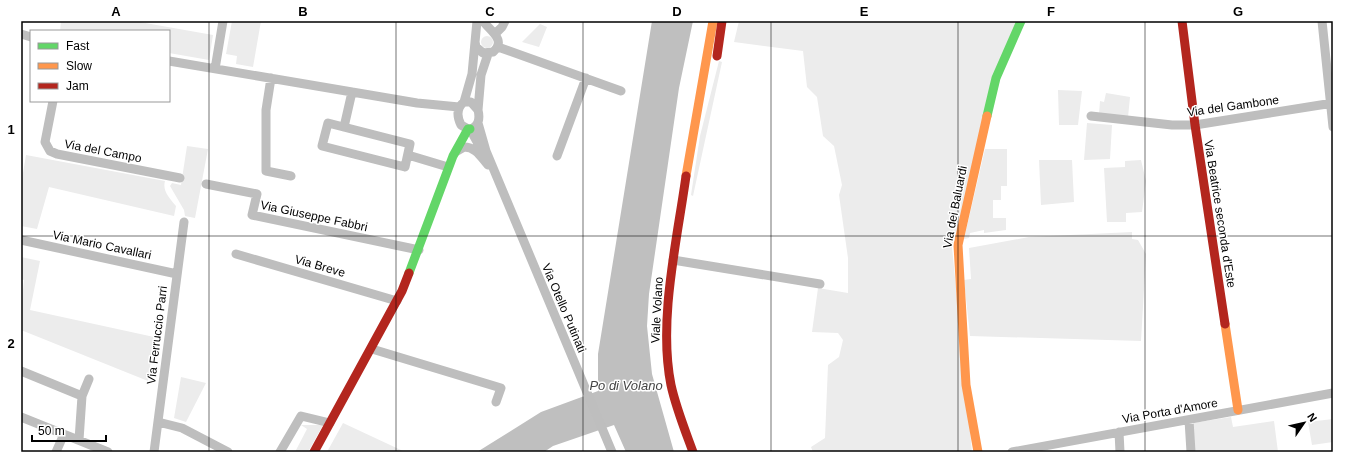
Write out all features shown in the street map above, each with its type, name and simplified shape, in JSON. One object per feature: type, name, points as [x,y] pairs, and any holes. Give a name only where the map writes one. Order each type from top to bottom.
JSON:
[{"type":"street","points":[[215,69],[223,21]]},
{"type":"street","points":[[314,452],[372,349],[397,301],[419,250],[464,126],[462,104],[472,74],[477,21]]},
{"type":"street","points":[[475,39],[480,52],[488,54],[493,52],[498,47],[499,39],[484,21]]},
{"type":"street","points":[[475,39],[481,31],[494,32],[502,27],[505,21]]},
{"type":"street","name":"Viale Volano","points":[[693,452],[676,402],[667,351],[667,308],[692,135],[713,21]]},
{"type":"street","name":"Viale Volano","points":[[687,168],[711,84],[722,21]]},
{"type":"street","name":"Via dei Baluardi","points":[[978,452],[966,385],[958,268],[958,245],[996,78],[1022,21]]},
{"type":"street","name":"Via Beatrice seconda d'Este","points":[[1182,21],[1194,125],[1238,410]]},
{"type":"street","points":[[1322,21],[1332,103],[1333,127]]},
{"type":"street","points":[[498,47],[621,91]]},
{"type":"street","points":[[170,61],[417,103],[443,111],[464,126],[475,127],[478,123],[481,75],[488,54]]},
{"type":"street","points":[[271,78],[266,110],[266,171],[290,176]]},
{"type":"street","points":[[557,156],[586,78]]},
{"type":"street","points":[[344,127],[352,92]]},
{"type":"street","name":"Via del Campo","points":[[53,102],[45,142],[50,151],[57,154],[180,178]]},
{"type":"street","points":[[417,103],[462,104],[471,102],[478,110]]},
{"type":"street","name":"Via del Gambone","points":[[1091,116],[1172,125],[1194,125],[1332,103]]},
{"type":"street","points":[[328,123],[410,144],[408,155],[405,167],[322,146],[328,123]]},
{"type":"street","name":"Via Otello Putinati","points":[[478,123],[482,141],[494,172],[584,389],[612,452]]},
{"type":"street","name":"Via Otello Putinati","points":[[464,126],[494,172]]},
{"type":"street","points":[[453,156],[460,148],[470,147],[476,151],[494,172]]},
{"type":"street","points":[[408,155],[448,167]]},
{"type":"street","name":"Via Giuseppe Fabbri","points":[[206,184],[256,194],[252,215],[419,250]]},
{"type":"street","name":"Via Ferruccio Parri","points":[[154,452],[184,222]]},
{"type":"street","name":"Via Mario Cavallari","points":[[21,240],[177,274]]},
{"type":"street","name":"Via Breve","points":[[236,254],[397,301]]},
{"type":"street","points":[[673,260],[820,284]]},
{"type":"street","points":[[372,349],[500,388],[496,402]]},
{"type":"street","points":[[21,371],[82,396]]},
{"type":"street","points":[[79,440],[82,396],[89,379]]},
{"type":"street","name":"Via Porta d'Amore","points":[[1012,452],[1333,393]]},
{"type":"street","points":[[280,452],[300,416],[330,423]]},
{"type":"street","points":[[21,417],[108,452]]},
{"type":"street","points":[[1189,420],[1190,452]]},
{"type":"street","points":[[158,422],[182,428],[228,452]]},
{"type":"street","points":[[1119,432],[1120,452]]},
{"type":"street","points":[[56,452],[64,434]]},
{"type":"street","points":[[88,444],[97,452]]},
{"type":"shaded area","points":[[61,21],[134,21],[213,35],[209,60],[170,53],[170,30],[60,30]]},
{"type":"shaded area","points":[[232,21],[261,21],[253,67],[236,64],[237,56],[226,54]]},
{"type":"shaded area","points":[[739,21],[1017,21],[952,247],[972,452],[813,452],[811,447],[825,438],[828,365],[839,357],[843,340],[838,333],[812,332],[818,288],[848,293],[848,258],[839,195],[842,185],[834,146],[823,136],[817,97],[807,87],[803,51],[734,42]]},
{"type":"shaded area","points":[[540,24],[547,27],[539,47],[522,42]]},
{"type":"shaded area","points":[[487,36],[491,38],[493,42],[491,46],[487,48],[483,46],[481,42],[483,38]]},
{"type":"shaded area","points":[[719,61],[722,62],[693,196],[691,195],[700,136]]},
{"type":"shaded area","points":[[1058,90],[1082,91],[1078,125],[1059,125]]},
{"type":"shaded area","points":[[1106,93],[1130,97],[1128,117],[1099,114],[1100,101],[1104,102]]},
{"type":"shaded area","points":[[1087,123],[1112,125],[1110,159],[1084,160]]},
{"type":"shaded area","points":[[187,146],[208,149],[195,218],[185,216],[184,210],[170,186],[172,183],[181,185]]},
{"type":"shaded area","points":[[985,149],[1007,149],[1007,186],[1001,186],[1001,200],[993,200],[993,218],[1006,218],[1006,230],[984,233],[984,230],[970,233],[969,238],[964,239]]},
{"type":"shaded area","points":[[26,155],[165,181],[164,185],[169,198],[176,206],[174,216],[49,187],[37,229],[21,226],[21,185]]},
{"type":"shaded area","points":[[1039,160],[1072,160],[1074,202],[1041,205]]},
{"type":"shaded area","points":[[1141,160],[1146,181],[1142,212],[1126,213],[1126,222],[1107,222],[1104,168],[1125,167],[1125,161]]},
{"type":"shaded area","points":[[1132,232],[1132,239],[1138,240],[1146,254],[1141,341],[970,336],[964,280],[971,279],[969,248],[1029,237]]},
{"type":"shaded area","points":[[21,257],[40,261],[30,310],[154,337],[148,381],[21,330],[24,280],[21,279]]},
{"type":"shaded area","points":[[181,377],[206,383],[186,422],[174,418]]},
{"type":"shaded area","points":[[1231,417],[1233,427],[1274,421],[1278,452],[1194,452],[1193,423]]},
{"type":"shaded area","points":[[1333,419],[1333,442],[1312,445],[1308,422]]},
{"type":"shaded area","points":[[343,423],[403,451],[327,452]]},
{"type":"shaded area","points":[[301,425],[323,425],[308,452],[295,452],[307,429]]},
{"type":"water","name":"Po di Volano","points":[[652,21],[693,21],[679,88],[649,294],[647,326],[652,374],[674,452],[626,452],[614,425],[553,446],[544,452],[477,452],[541,412],[598,391],[598,354]]},
{"type":"traffic: fast","points":[[987,116],[996,78],[1021,21]]},
{"type":"traffic: fast","points":[[409,273],[453,156],[468,129],[470,129]]},
{"type":"traffic: slow","points":[[686,176],[713,21]]},
{"type":"traffic: slow","points":[[978,452],[966,385],[958,245],[987,116]]},
{"type":"traffic: slow","points":[[1225,324],[1238,410]]},
{"type":"traffic: jam","points":[[717,56],[722,21]]},
{"type":"traffic: jam","points":[[1182,21],[1195,125],[1225,324]]},
{"type":"traffic: jam","points":[[686,176],[670,281],[667,334],[671,385],[678,411],[693,452]]},
{"type":"traffic: jam","points":[[314,452],[402,291],[409,273]]}]
